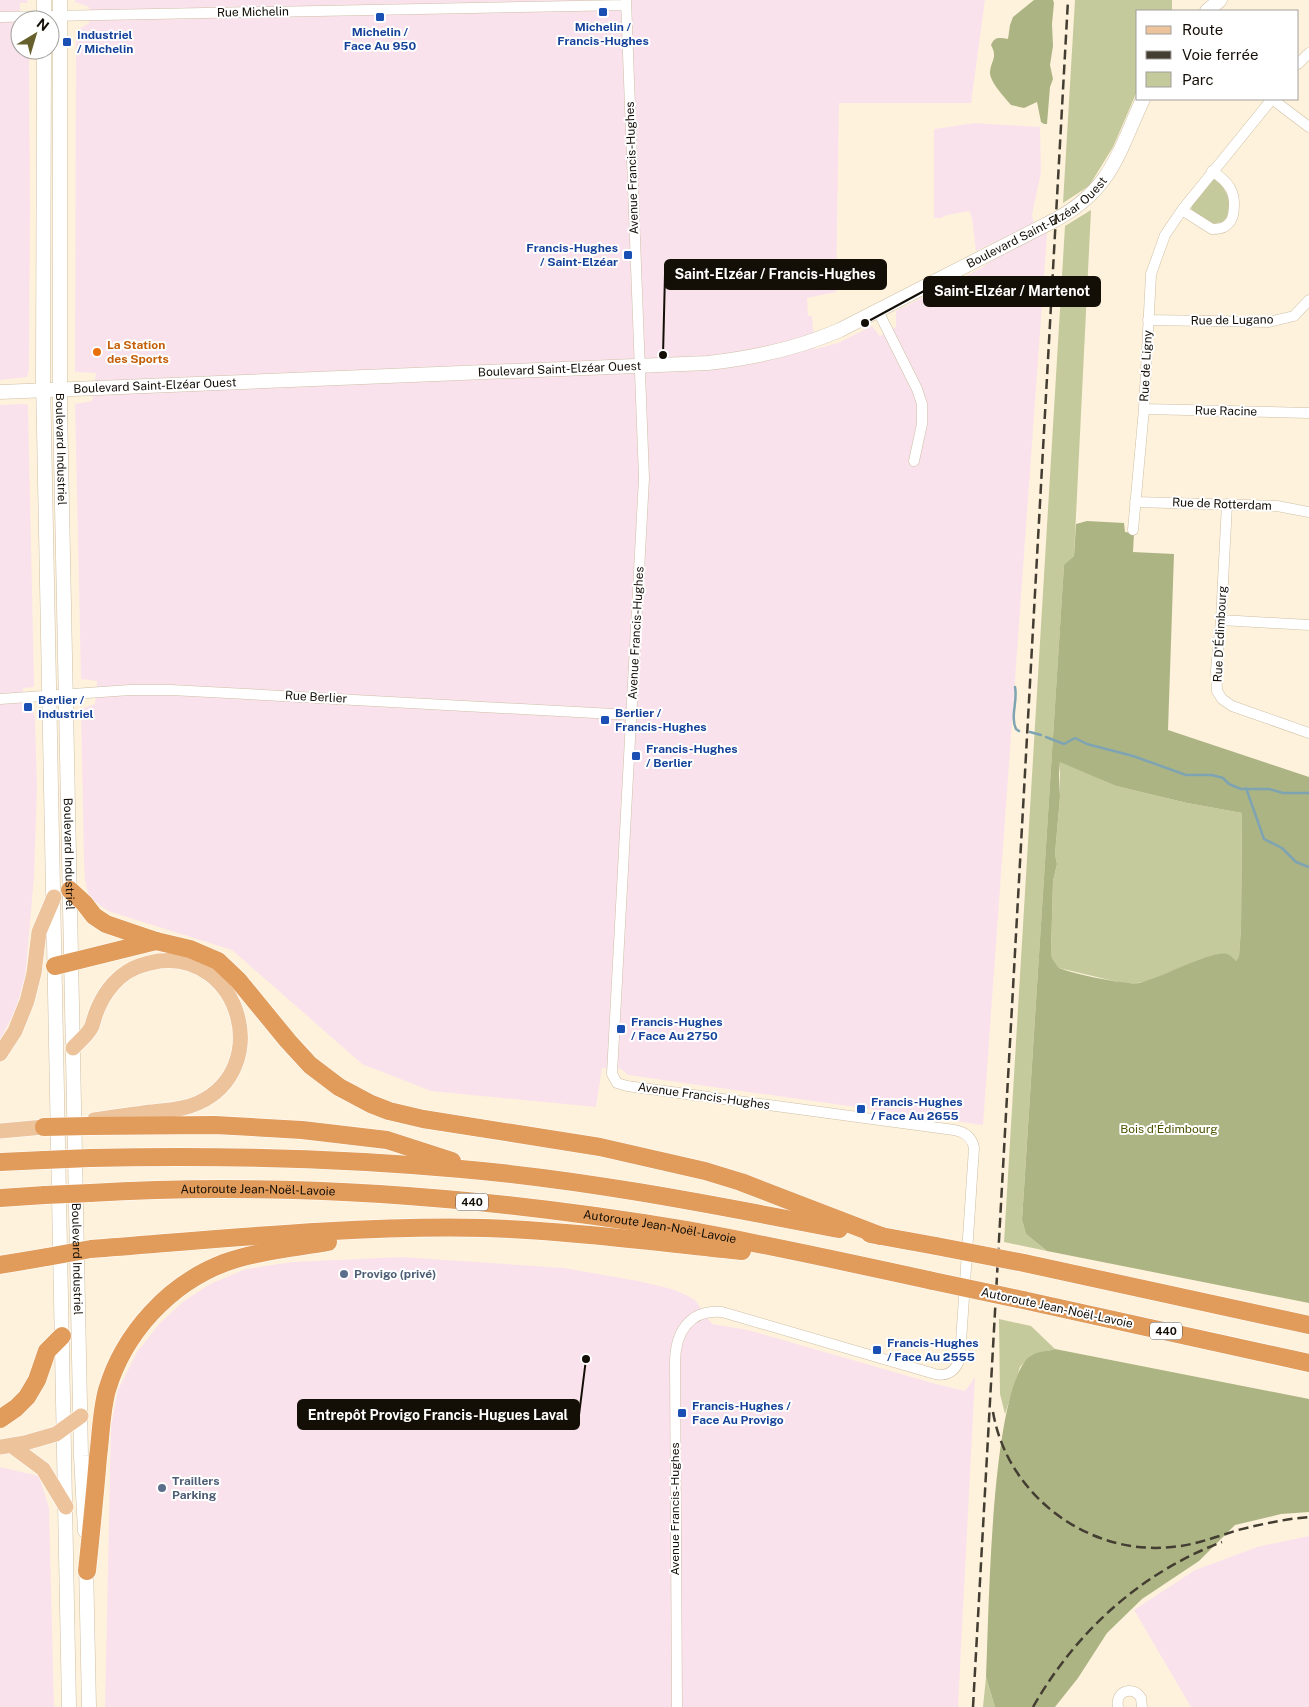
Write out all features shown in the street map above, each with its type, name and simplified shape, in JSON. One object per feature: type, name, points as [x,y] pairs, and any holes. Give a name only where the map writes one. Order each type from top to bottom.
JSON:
[{"type":"highway","points":[[62,894],[100,920],[156,941],[204,954],[224,966],[310,1065],[339,1087],[378,1107],[415,1118],[600,1147],[690,1168],[741,1182],[881,1236]]},
{"type":"highway","points":[[63,964],[156,941]]},
{"type":"highway","points":[[44,1127],[89,1123],[215,1125],[326,1132],[387,1140],[486,1172]]},
{"type":"highway","points":[[0,1162],[90,1158],[295,1158],[391,1163],[486,1172],[638,1192],[936,1246],[1024,1263],[1309,1325]]},
{"type":"highway","name":"Autoroute Jean-Noël-Lavoie","points":[[0,1198],[176,1190],[257,1190],[375,1194],[475,1202],[574,1213],[743,1241],[1309,1362]]},
{"type":"highway","points":[[87,1571],[102,1417],[106,1397],[121,1355],[134,1334],[150,1314],[177,1290],[192,1280],[236,1259],[271,1251],[420,1228]]},
{"type":"highway","points":[[0,1265],[46,1254],[91,1248],[420,1228],[485,1228],[580,1234],[849,1263]]},
{"type":"highway","points":[[0,1255],[46,1254]]},
{"type":"highway","points":[[0,1419],[16,1408],[27,1397],[37,1380],[47,1351],[62,1336]]},
{"type":"main road","points":[[0,1054],[15,1031],[25,1007],[32,983],[39,932],[62,894]]},
{"type":"main road","points":[[73,1048],[90,1028],[101,1001],[112,985],[131,970],[155,962],[182,962],[208,973],[228,994],[235,1007],[239,1021],[240,1046],[237,1060],[227,1079],[211,1095],[199,1103],[177,1109],[89,1123]]},
{"type":"main road","points":[[0,1131],[44,1127]]},
{"type":"main road","points":[[6,1447],[50,1436],[64,1429],[80,1416]]},
{"type":"main road","points":[[6,1447],[44,1468],[66,1508]]},
{"type":"street","points":[[1208,10],[1220,0]]},
{"type":"street","name":"Rue Michelin","points":[[60,16],[626,2]]},
{"type":"street","name":"Avenue Francis-Hughes","points":[[626,2],[644,488],[612,1074],[620,1084],[634,1087],[954,1130],[968,1135],[974,1148],[960,1357],[957,1365],[951,1372],[943,1375],[935,1374],[722,1312],[709,1312],[697,1316],[687,1324],[679,1335],[675,1347],[677,1707]]},
{"type":"street","points":[[1299,63],[1309,53]]},
{"type":"street","name":"Boulevard Industriel","points":[[44,60],[43,389],[50,696],[62,894]]},
{"type":"street","name":"Boulevard Industriel","points":[[60,60],[60,389],[66,695],[62,894],[62,1336],[69,1707]]},
{"type":"street","name":"Boulevard Saint-Elzéar Ouest","points":[[0,392],[708,363],[771,352],[828,335],[1060,217],[1086,199],[1098,187],[1111,169],[1143,100]]},
{"type":"street","name":"Rue de Ligny","points":[[1133,530],[1144,409],[1151,274],[1165,235],[1182,210],[1271,100]]},
{"type":"street","points":[[1273,100],[1309,127]]},
{"type":"street","points":[[1182,210],[1212,229],[1224,227],[1232,220],[1235,202],[1231,190],[1223,179],[1212,171]]},
{"type":"street","name":"Rue de Lugano","points":[[1148,320],[1269,322],[1294,316],[1308,306]]},
{"type":"street","points":[[878,311],[917,389],[922,404],[922,426],[914,461]]},
{"type":"street","name":"Rue Racine","points":[[1144,409],[1309,412]]},
{"type":"street","name":"Rue de Rotterdam","points":[[1135,502],[1277,506],[1309,512]]},
{"type":"street","name":"Rue D'Édimbourg","points":[[1226,504],[1221,620],[1216,670],[1218,691],[1222,699],[1232,706],[1309,733]]},
{"type":"street","points":[[1221,620],[1309,625]]},
{"type":"street","name":"Rue Berlier","points":[[0,699],[136,690],[185,690],[632,715]]},
{"type":"street","name":"Boulevard Industriel","points":[[63,964],[73,1048],[80,1416],[87,1571],[89,1707]]},
{"type":"street","points":[[1118,1707],[1117,1703],[1123,1692],[1131,1691],[1136,1692],[1142,1698],[1142,1707]]},
{"type":"shaded area","points":[[0,0],[27,0],[28,3],[20,3],[20,10],[10,10],[10,60],[29,60],[29,371],[27,377],[0,380]]},
{"type":"shaded area","points":[[75,0],[985,0],[971,103],[839,103],[836,292],[807,298],[808,316],[812,316],[815,349],[838,343],[872,326],[880,336],[896,327],[896,311],[981,268],[1046,224],[1047,235],[983,1125],[628,1075],[621,1069],[602,1068],[596,1107],[431,1091],[362,1064],[232,950],[108,911],[89,897],[84,863],[81,709],[95,704],[97,681],[81,679],[75,404],[92,401],[96,373],[75,372],[76,31],[89,23],[89,7],[75,2]]},
{"type":"shaded area","points":[[975,123],[1040,127],[1041,172],[1032,215],[1034,224],[976,251],[972,218],[969,211],[934,218],[934,129]]},
{"type":"shaded area","points":[[0,405],[28,405],[34,687],[23,688],[26,708],[34,713],[35,721],[37,788],[34,878],[25,978],[15,1011],[0,1040]]},
{"type":"shaded area","points":[[401,1257],[564,1268],[638,1281],[672,1289],[695,1300],[712,1324],[748,1330],[965,1391],[975,1377],[958,1707],[105,1707],[111,1426],[118,1390],[137,1352],[160,1323],[184,1301],[210,1284],[246,1269],[292,1262]]},
{"type":"shaded area","points":[[0,1467],[39,1476],[49,1508],[54,1707],[0,1707]]},
{"type":"shaded area","points":[[1309,1536],[1309,1707],[1191,1707],[1134,1610],[1195,1570],[1257,1547]]},
{"type":"green space","points":[[1034,0],[1053,0],[1054,3],[1052,24],[1053,46],[1050,65],[1053,79],[1050,87],[1047,124],[1041,122],[1037,102],[1024,108],[1011,105],[990,76],[994,56],[991,45],[998,38],[1008,39],[1013,17]]},
{"type":"green space","points":[[1075,0],[1172,0],[1172,10],[1136,10],[1136,94],[1113,147],[1089,186],[1063,203]]},
{"type":"green space","points":[[1217,179],[1227,194],[1230,211],[1224,222],[1210,224],[1191,210],[1192,205],[1211,180]]},
{"type":"green space","points":[[1091,210],[1074,556],[1064,566],[1022,1220],[1026,1234],[1047,1251],[1004,1242],[1065,226]]},
{"type":"green space","name":"Bois d'Édimbourg","points":[[1087,521],[1124,523],[1125,532],[1134,533],[1133,552],[1174,554],[1168,730],[1309,777],[1309,1303],[1047,1251],[1026,1234],[1022,1220],[1064,565],[1074,556],[1076,524]],"holes":[[[1060,762],[1116,786],[1187,803],[1242,813],[1241,927],[1239,956],[1236,961],[1228,954],[1209,956],[1148,980],[1132,983],[1099,978],[1059,968],[1052,958],[1053,881],[1057,864],[1055,854],[1060,797]]]},
{"type":"green space","points":[[1060,761],[1116,786],[1187,803],[1242,813],[1241,927],[1239,956],[1236,961],[1219,954],[1201,959],[1149,981],[1137,983],[1122,983],[1059,968],[1051,953],[1053,881],[1057,864],[1055,854],[1060,797]]},
{"type":"green space","points":[[999,1319],[1031,1326],[1055,1349],[1031,1355],[1020,1367],[1005,1414],[1000,1394]]},
{"type":"green space","points":[[1055,1349],[1309,1399],[1309,1512],[1281,1514],[1235,1525],[1199,1561],[1142,1599],[1107,1633],[1078,1678],[1055,1707],[995,1707],[986,1677],[994,1507],[999,1457],[1007,1412],[1017,1377],[1030,1356]]},
{"type":"green space","points":[[986,1677],[995,1707],[983,1707]]},
{"type":"waterway","points":[[1015,687],[1014,724],[1019,731]]},
{"type":"waterway","points":[[1030,732],[1041,735]]},
{"type":"waterway","points":[[1046,737],[1064,744],[1075,738],[1087,744],[1133,756],[1186,775],[1212,775],[1223,778],[1229,784],[1241,789],[1269,789],[1283,793],[1309,793]]},
{"type":"waterway","points":[[1246,788],[1264,839],[1282,848],[1296,862],[1309,867]]},
{"type":"railway","points":[[973,1707],[1068,0]]},
{"type":"railway","points":[[993,1412],[1001,1442],[1015,1469],[1034,1494],[1056,1514],[1082,1530],[1111,1541],[1141,1547],[1181,1546],[1282,1520],[1309,1517]]},
{"type":"railway","points":[[1033,1707],[1069,1654],[1113,1608],[1164,1570],[1222,1542]]},
{"type":"place","name":"Michelin / Francis-Hughes","points":[[603,12]]},
{"type":"place","name":"Michelin / Face Au 950","points":[[380,17]]},
{"type":"place","name":"Industriel / Michelin","points":[[67,42]]},
{"type":"place","name":"Francis-Hughes / Saint-Elzéar","points":[[628,255]]},
{"type":"place","name":"Saint-Elzéar / Martenot","points":[[865,323]]},
{"type":"place","name":"La Station des Sports","points":[[97,352]]},
{"type":"place","name":"Saint-Elzéar / Francis-Hughes","points":[[663,355]]},
{"type":"place","name":"Berlier / Industriel","points":[[28,707]]},
{"type":"place","name":"Berlier / Francis-Hughes","points":[[605,720]]},
{"type":"place","name":"Francis-Hughes / Berlier","points":[[636,756]]},
{"type":"place","name":"Francis-Hughes / Face Au 2750","points":[[621,1029]]},
{"type":"place","name":"Francis-Hughes / Face Au 2655","points":[[861,1109]]},
{"type":"place","name":"Provigo (privé)","points":[[344,1274]]},
{"type":"place","name":"Francis-Hughes / Face Au 2555","points":[[877,1350]]},
{"type":"place","name":"Entrepôt Provigo Francis-Hugues Laval","points":[[586,1359]]},
{"type":"place","name":"Francis-Hughes / Face Au Provigo","points":[[682,1413]]},
{"type":"place","name":"Traillers Parking","points":[[162,1488]]}]
